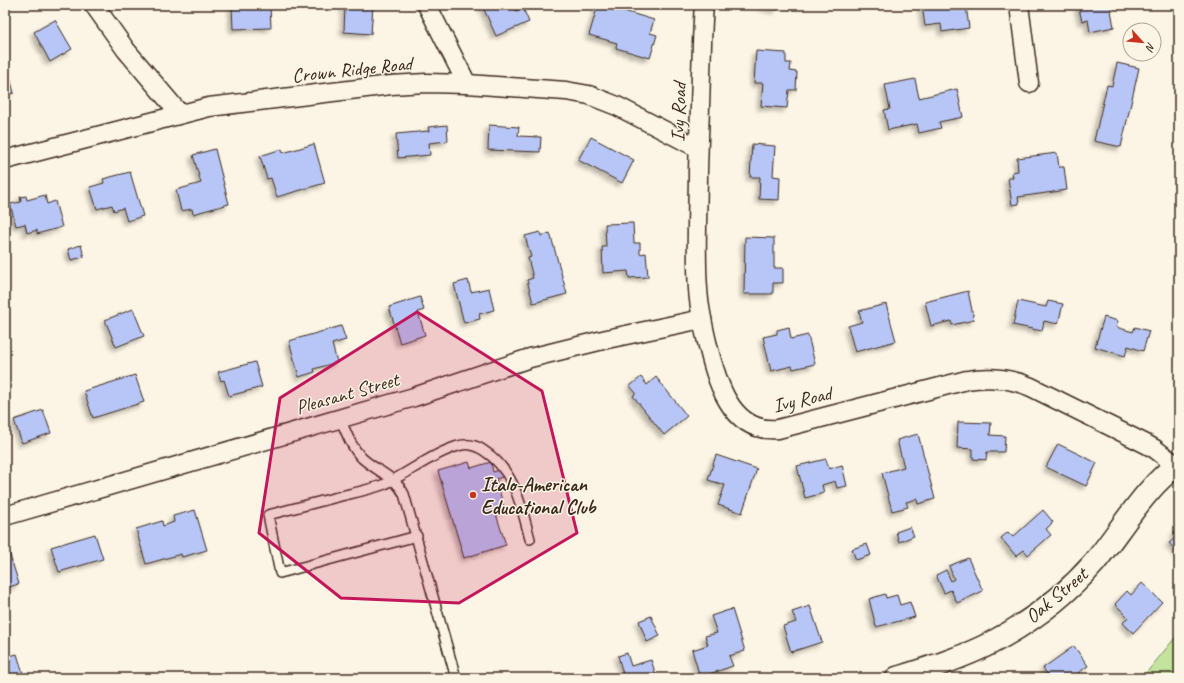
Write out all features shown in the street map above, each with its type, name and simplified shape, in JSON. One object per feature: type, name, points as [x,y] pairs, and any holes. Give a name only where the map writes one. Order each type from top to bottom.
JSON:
[{"type":"street","points":[[94,5],[126,50],[180,114]]},
{"type":"street","points":[[427,5],[467,84]]},
{"type":"street","name":"Ivy Road","points":[[704,5],[698,148],[697,283],[702,319],[714,366],[725,397],[740,416],[758,427],[778,429],[967,380],[999,378],[1023,383],[1156,449],[1178,465]]},
{"type":"street","points":[[1019,5],[1029,83]]},
{"type":"street","name":"Crown Ridge Road","points":[[5,160],[180,114],[224,105],[391,85],[426,83],[467,84],[566,91],[589,95],[617,106],[698,148]]},
{"type":"street","name":"Pleasant Street","points":[[5,516],[427,393],[530,358],[606,339],[702,319]]},
{"type":"street","name":"Oak Street","points":[[897,678],[957,657],[991,643],[1030,620],[1068,589],[1092,564],[1150,490],[1178,465]]},
{"type":"lane","points":[[340,418],[348,438],[357,452],[370,465],[393,479],[404,494],[456,678]]},
{"type":"lane","points":[[417,536],[280,573],[268,515],[377,486],[393,479],[444,451],[461,445],[474,445],[488,453],[496,460],[512,482],[530,539]]},
{"type":"highlighted area","points":[[417,312],[542,391],[577,533],[459,603],[341,598],[259,533],[280,398]]},
{"type":"green space","points":[[1179,633],[1179,678],[1142,678]]},
{"type":"building","points":[[270,5],[271,28],[233,29],[232,6]]},
{"type":"building","points":[[345,5],[373,5],[371,34],[344,32]]},
{"type":"building","points":[[482,5],[513,5],[516,11],[523,8],[529,22],[496,36]]},
{"type":"building","points":[[598,5],[604,5],[654,20],[650,33],[657,35],[650,58],[616,48],[617,43],[589,35]]},
{"type":"building","points":[[757,5],[778,5],[777,10]]},
{"type":"building","points":[[922,5],[966,5],[969,28],[942,32],[941,24],[925,26]]},
{"type":"building","points":[[1078,5],[1110,5],[1114,27],[1090,32],[1088,20],[1082,21]]},
{"type":"building","points":[[55,20],[72,49],[50,62],[34,32]]},
{"type":"building","points":[[756,51],[786,53],[786,63],[791,63],[790,71],[797,72],[796,90],[789,90],[787,108],[761,106],[763,83],[754,83]]},
{"type":"building","points":[[5,62],[14,93],[5,95]]},
{"type":"building","points":[[1117,63],[1139,68],[1121,147],[1094,141],[1107,85],[1112,86]]},
{"type":"building","points":[[915,79],[919,98],[957,89],[963,117],[939,122],[941,128],[919,133],[917,124],[888,130],[884,110],[890,109],[885,85]]},
{"type":"building","points":[[447,125],[448,141],[429,143],[430,155],[398,158],[396,134],[429,131],[428,127]]},
{"type":"building","points":[[489,125],[519,127],[518,136],[541,137],[540,152],[488,150]]},
{"type":"building","points":[[591,137],[634,160],[622,183],[578,160]]},
{"type":"building","points":[[314,144],[325,183],[277,197],[271,178],[267,179],[260,156],[282,149],[283,153]]},
{"type":"building","points":[[752,144],[775,146],[773,176],[780,177],[779,200],[759,199],[760,177],[750,177]]},
{"type":"building","points":[[215,149],[229,204],[193,214],[192,209],[181,211],[176,190],[201,183],[193,155]]},
{"type":"building","points":[[1057,153],[1059,167],[1064,167],[1067,190],[1018,197],[1019,204],[1012,205],[1008,178],[1013,178],[1012,172],[1018,171],[1017,158]]},
{"type":"building","points":[[130,172],[143,216],[127,221],[123,208],[114,211],[112,205],[97,209],[90,187],[104,183],[103,179]]},
{"type":"building","points":[[45,195],[47,204],[55,201],[62,227],[37,234],[37,230],[27,233],[25,224],[16,226],[10,204],[21,202],[20,197],[26,196],[27,200]]},
{"type":"building","points":[[633,223],[634,243],[640,243],[640,254],[646,253],[648,277],[629,278],[628,271],[603,273],[602,247],[606,247],[605,224]]},
{"type":"building","points":[[540,232],[541,236],[550,233],[567,294],[533,303],[527,280],[533,278],[528,258],[531,257],[525,236]]},
{"type":"building","points":[[745,237],[774,238],[774,268],[783,268],[783,283],[773,283],[773,294],[744,294]]},
{"type":"building","points":[[81,245],[84,257],[71,260],[68,249]]},
{"type":"building","points":[[468,280],[471,292],[489,288],[494,310],[479,314],[480,319],[464,323],[454,284]]},
{"type":"building","points":[[968,291],[974,320],[952,325],[951,321],[931,326],[925,302]]},
{"type":"building","points":[[420,297],[424,310],[418,312],[425,335],[400,343],[389,307]]},
{"type":"building","points":[[1018,301],[1046,307],[1048,301],[1063,304],[1058,324],[1044,321],[1042,331],[1013,325]]},
{"type":"building","points":[[886,304],[896,341],[855,352],[848,326],[862,322],[859,311]]},
{"type":"building","points":[[133,309],[144,336],[116,347],[105,320]]},
{"type":"building","points":[[1104,317],[1118,321],[1116,327],[1133,332],[1135,327],[1149,331],[1143,351],[1128,346],[1125,356],[1095,347]]},
{"type":"building","points":[[341,326],[346,340],[332,344],[337,362],[314,369],[315,372],[299,377],[289,341]]},
{"type":"building","points":[[789,327],[791,339],[808,335],[815,364],[793,369],[792,366],[771,371],[763,337],[777,334],[777,330]]},
{"type":"building","points":[[255,362],[262,387],[229,396],[224,380],[221,381],[218,372]]},
{"type":"building","points":[[135,375],[144,402],[93,418],[84,391]]},
{"type":"building","points":[[641,377],[647,385],[656,377],[687,416],[664,435],[633,396],[636,393],[630,386]]},
{"type":"building","points":[[43,410],[51,433],[22,443],[14,420]]},
{"type":"building","points":[[958,422],[991,423],[990,435],[1005,436],[1004,452],[987,452],[986,460],[973,459],[973,449],[957,448]]},
{"type":"building","points":[[918,434],[935,499],[918,504],[917,499],[906,502],[908,507],[892,511],[882,473],[904,467],[897,440]]},
{"type":"building","points":[[1058,444],[1097,463],[1086,486],[1046,467]]},
{"type":"building","points":[[716,455],[757,469],[742,513],[718,505],[725,485],[708,480]]},
{"type":"building","points":[[826,459],[829,469],[842,465],[847,486],[837,488],[835,481],[822,485],[824,493],[805,498],[797,466]]},
{"type":"building","name":"Italo-American Educational Club","points":[[469,462],[471,468],[491,462],[493,472],[500,470],[503,477],[496,479],[505,511],[496,514],[506,545],[464,558],[438,471]]},
{"type":"building","points":[[195,510],[207,550],[182,557],[181,554],[146,564],[136,529],[162,521],[163,526],[174,522],[173,516]]},
{"type":"building","points":[[1043,510],[1053,522],[1046,529],[1051,535],[1028,555],[1024,550],[1016,556],[1001,538],[1008,532],[1013,537]]},
{"type":"building","points":[[910,527],[914,536],[899,542],[896,532]]},
{"type":"building","points":[[1179,528],[1179,554],[1169,543],[1177,536],[1174,533]]},
{"type":"building","points":[[95,534],[103,559],[59,572],[51,547]]},
{"type":"building","points":[[867,544],[871,555],[856,560],[852,549]]},
{"type":"building","points":[[8,549],[19,584],[5,588],[5,550]]},
{"type":"building","points":[[968,558],[983,591],[957,603],[951,590],[944,593],[936,575],[946,570],[951,581],[954,579],[949,566]]},
{"type":"building","points":[[1142,583],[1162,602],[1133,633],[1123,623],[1128,617],[1115,604],[1127,591],[1131,595]]},
{"type":"building","points":[[885,594],[886,598],[897,595],[900,605],[910,602],[915,617],[876,627],[869,599]]},
{"type":"building","points":[[810,606],[822,642],[791,652],[783,626],[796,622],[792,612]]},
{"type":"building","points":[[732,609],[745,651],[729,656],[733,666],[700,677],[692,650],[708,645],[705,636],[717,633],[711,616]]},
{"type":"building","points":[[651,616],[660,636],[647,642],[639,621]]},
{"type":"building","points":[[1074,646],[1088,666],[1071,678],[1050,678],[1043,668]]},
{"type":"building","points":[[627,653],[631,666],[651,660],[657,678],[624,678],[618,656]]},
{"type":"building","points":[[17,654],[23,674],[10,678],[9,674],[5,675],[5,657]]},
{"type":"waterway","points":[[1176,678],[1179,671]]},
{"type":"place","name":"Italo-American Educational Club","points":[[473,495]]}]
